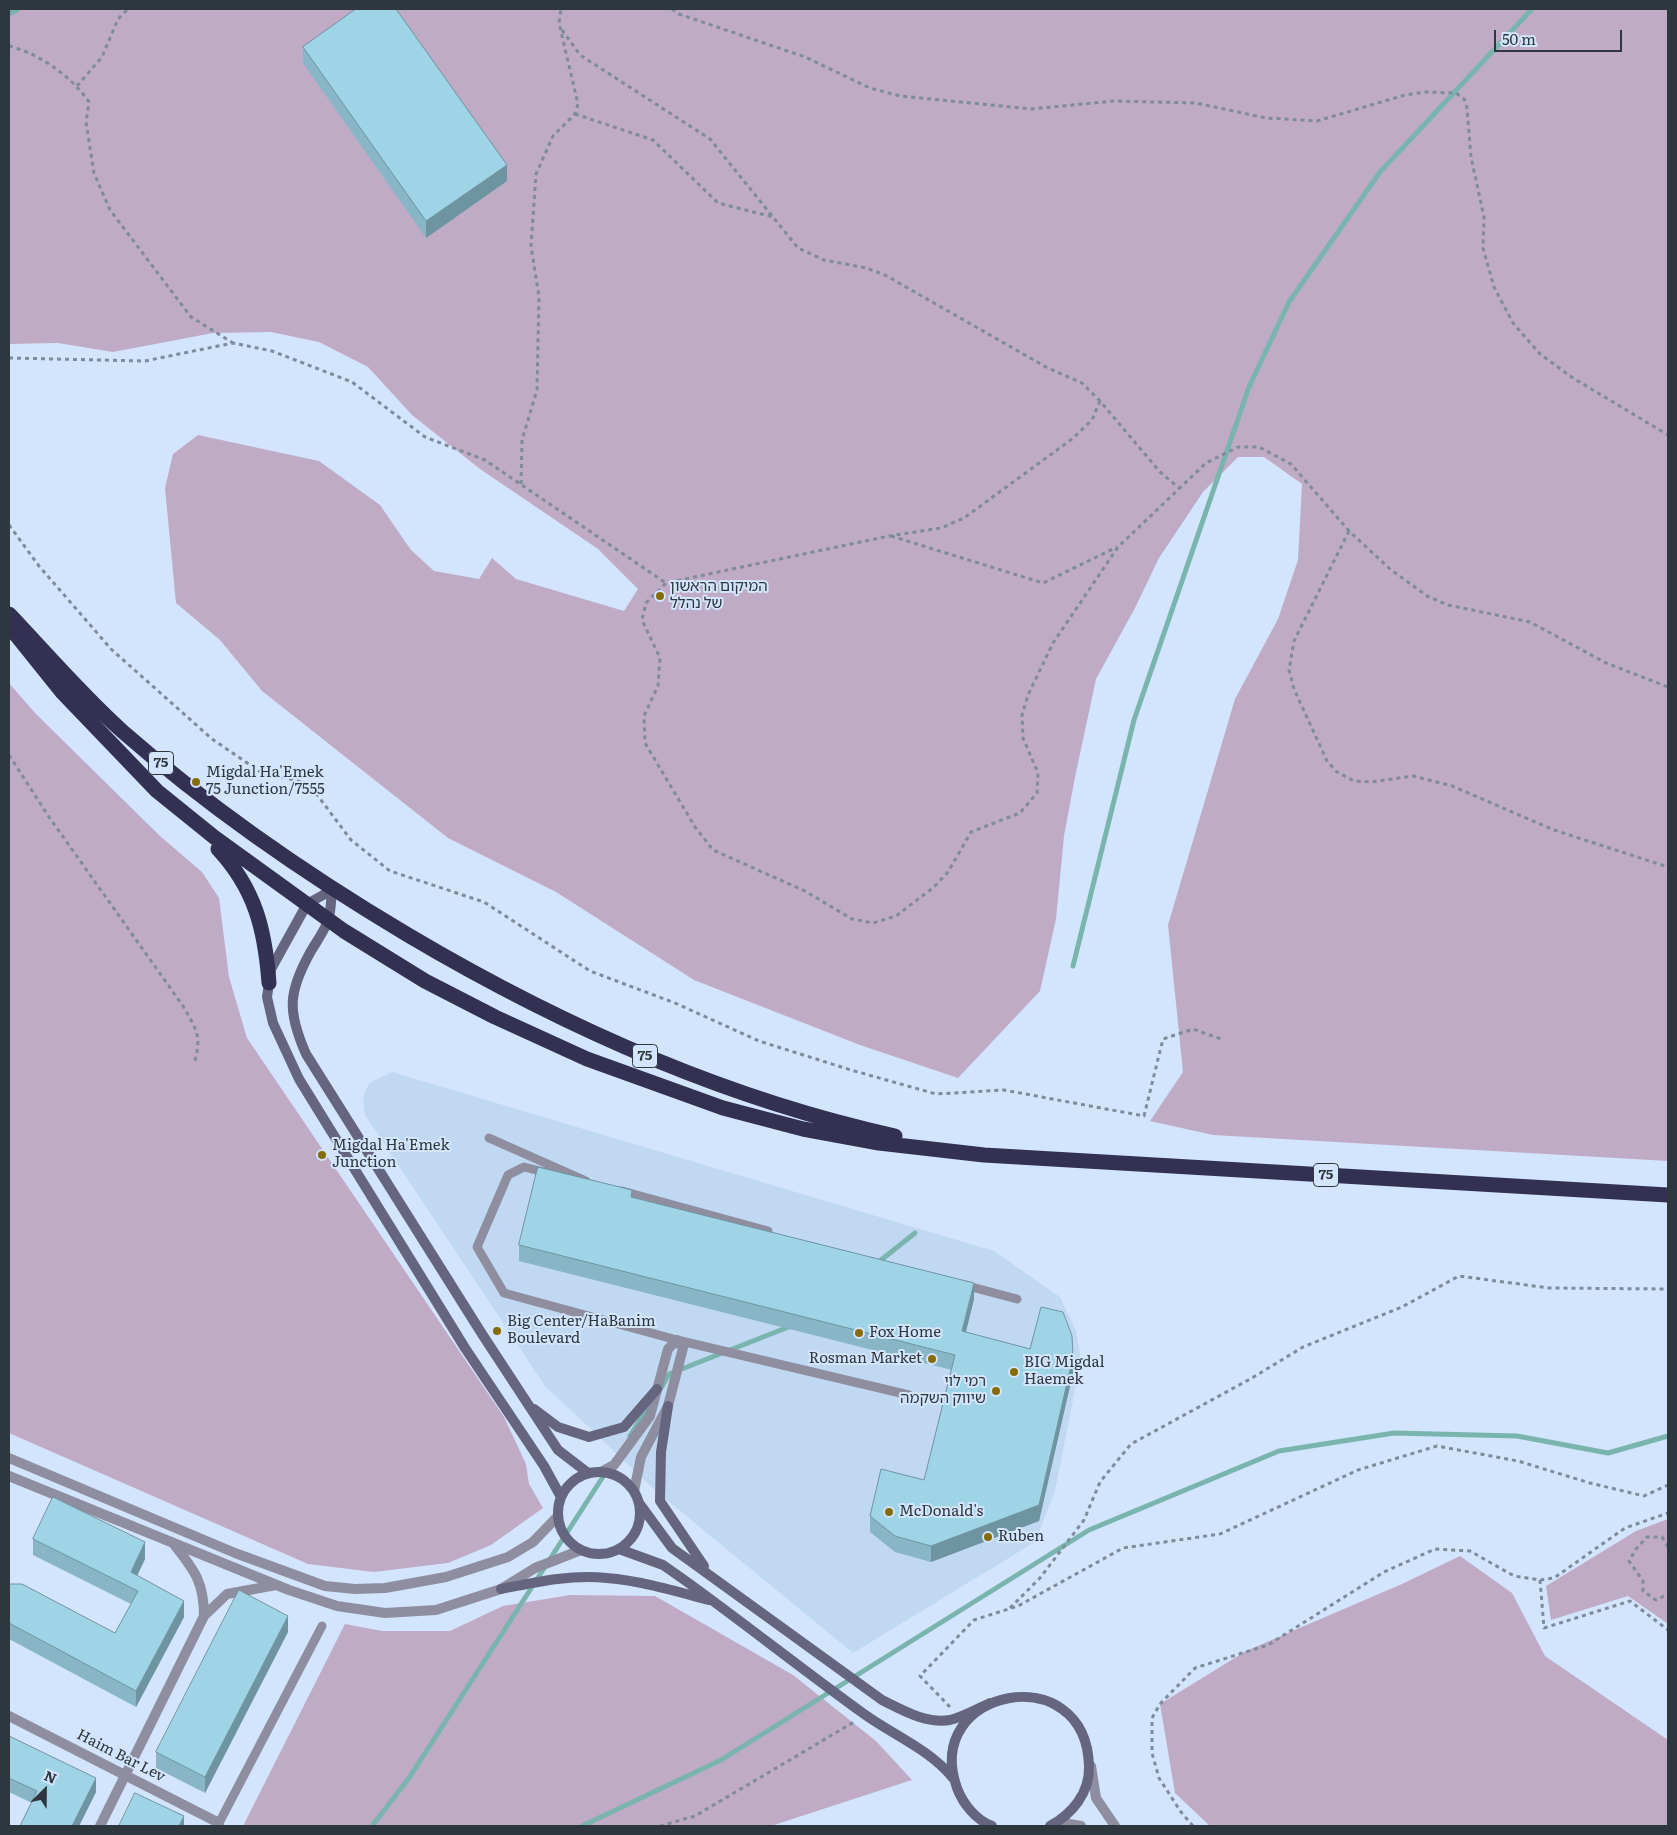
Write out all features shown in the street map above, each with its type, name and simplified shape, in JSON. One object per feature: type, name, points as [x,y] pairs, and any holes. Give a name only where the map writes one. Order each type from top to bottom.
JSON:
[{"type":"highway","name":"75","points":[[9,614],[120,729],[231,818],[332,890],[481,978],[609,1042],[769,1102],[859,1128],[984,1155]]},
{"type":"highway","name":"75","points":[[9,626],[62,692],[109,743],[158,791],[190,818],[328,920],[425,981],[495,1017],[586,1059],[722,1108],[803,1129],[879,1143],[984,1155],[1668,1195]]},
{"type":"highway","points":[[190,818],[231,862],[245,884],[257,910],[266,942],[269,982]]},
{"type":"main road","points":[[332,890],[307,904],[271,969],[267,998],[273,1023],[300,1079],[464,1348],[544,1466],[561,1497]]},
{"type":"main road","points":[[332,890],[328,920],[302,969],[295,988],[292,1008],[294,1026],[306,1054],[482,1334],[558,1450],[588,1473]]},
{"type":"main road","points":[[529,1404],[558,1427],[589,1437],[624,1427],[657,1389]]},
{"type":"main road","points":[[668,1406],[661,1452],[660,1500],[693,1552],[714,1578]]},
{"type":"main road","points":[[639,1503],[640,1516],[637,1530],[630,1540],[619,1549],[597,1554],[581,1550],[571,1543],[563,1533],[558,1516],[561,1497],[574,1480],[588,1473],[601,1472],[620,1478],[634,1491],[639,1503],[672,1548],[882,1700],[912,1715],[936,1720],[949,1720],[990,1703],[1015,1696],[1033,1697],[1050,1702],[1068,1715],[1081,1732],[1088,1752],[1089,1774],[1084,1792],[1075,1807],[1054,1824]]},
{"type":"main road","points":[[619,1549],[663,1566],[715,1602],[865,1715],[926,1751],[941,1763],[953,1778],[960,1796],[982,1826]]},
{"type":"main road","points":[[501,1589],[553,1579],[606,1578],[655,1586],[715,1602]]},
{"type":"main road","points":[[953,1778],[952,1759],[961,1729],[971,1717],[990,1703]]},
{"type":"main road","points":[[971,1812],[992,1826]]},
{"type":"street","points":[[601,1472],[614,1465],[650,1416],[668,1349],[677,1340],[683,1348],[668,1406],[641,1457],[634,1491]]},
{"type":"street","points":[[9,1458],[235,1553],[324,1586],[355,1589],[385,1588],[446,1577],[508,1557],[534,1542],[558,1516]]},
{"type":"street","points":[[9,1476],[277,1585],[337,1606],[385,1613],[436,1610],[501,1589],[535,1568],[581,1550]]},
{"type":"street","points":[[173,1543],[197,1578],[204,1593],[204,1616]]},
{"type":"street","points":[[100,1826],[204,1616],[227,1594],[277,1585]]},
{"type":"street","name":"Haim Bar Lev","points":[[9,1716],[126,1774],[218,1823]]},
{"type":"street","points":[[1088,1752],[1096,1798],[1115,1826]]},
{"type":"street","points":[[1054,1824],[1081,1826]]},
{"type":"lane","points":[[489,1138],[593,1184],[524,1168],[508,1175],[477,1247],[504,1293],[677,1340],[909,1395]]},
{"type":"lane","points":[[612,1189],[776,1234]]},
{"type":"lane","points":[[950,1281],[1017,1299]]},
{"type":"lane","points":[[218,1823],[322,1626]]},
{"type":"path","points":[[78,86],[102,57],[118,19],[128,9]]},
{"type":"path","points":[[521,484],[522,440],[537,390],[539,297],[531,246],[536,174],[553,136],[576,114],[578,104],[559,23],[561,9]]},
{"type":"path","points":[[672,9],[679,14],[805,57],[870,88],[900,96],[1032,109],[1114,101],[1196,104],[1266,118],[1317,121],[1405,95],[1425,92],[1456,93],[1464,99],[1467,108],[1471,157],[1484,217],[1483,248],[1494,287],[1513,323],[1540,354],[1573,378],[1668,435]]},
{"type":"path","points":[[562,30],[580,55],[710,139],[798,248],[824,260],[866,268],[885,275],[1046,367],[1082,383],[1100,401],[1160,472],[1179,488]]},
{"type":"path","points":[[9,46],[45,61],[78,86],[89,102],[86,122],[94,173],[110,210],[191,316],[233,344]]},
{"type":"path","points":[[576,114],[653,140],[718,202],[773,217]]},
{"type":"path","points":[[9,358],[145,361],[233,344],[272,351],[352,382],[425,437],[485,460],[666,583]]},
{"type":"path","points":[[1100,401],[1092,420],[1072,438],[964,518],[941,528],[889,536],[666,583],[646,603],[642,620],[660,658],[658,686],[644,716],[644,744],[695,827],[713,850],[805,891],[852,920],[873,923],[896,916],[934,887],[948,872],[971,832],[1020,813],[1037,793],[1038,774],[1023,738],[1022,715],[1028,694],[1053,643],[1118,547],[1206,463],[1238,447],[1259,447],[1292,464],[1349,531],[1390,569],[1427,596],[1448,605],[1530,622],[1606,663],[1668,687]]},
{"type":"path","points":[[9,525],[39,566],[111,649],[212,738],[259,770],[310,784],[351,840],[390,871],[484,902],[590,971],[675,1002],[759,1041],[936,1094],[1004,1090],[1144,1116],[1163,1039],[1193,1029],[1221,1039]]},
{"type":"path","points":[[1349,531],[1294,641],[1289,670],[1294,689],[1327,761],[1337,772],[1354,781],[1371,782],[1413,776],[1452,786],[1554,830],[1668,867]]},
{"type":"path","points":[[889,536],[1043,583],[1118,547]]},
{"type":"path","points":[[9,755],[49,817],[183,1006],[197,1030],[200,1044],[194,1064]]},
{"type":"path","points":[[1009,1609],[1040,1578],[1084,1520],[1100,1482],[1131,1444],[1252,1378],[1303,1347],[1402,1307],[1459,1276],[1549,1288],[1668,1289]]},
{"type":"path","points":[[960,1716],[920,1676],[974,1620],[1018,1606],[1123,1548],[1220,1534],[1358,1470],[1437,1446],[1518,1461],[1590,1483],[1644,1496],[1668,1485]]},
{"type":"path","points":[[1193,1826],[1181,1812],[1159,1778],[1152,1753],[1152,1718],[1160,1704],[1195,1668],[1268,1645],[1384,1572],[1435,1549],[1470,1551],[1514,1576],[1540,1580],[1554,1578],[1625,1528],[1668,1513]]},
{"type":"path","points":[[1668,1546],[1662,1537],[1647,1537],[1636,1549],[1630,1561],[1643,1581],[1643,1591],[1656,1600],[1668,1594]]},
{"type":"path","points":[[1540,1580],[1544,1628],[1630,1600],[1668,1630]]},
{"type":"path","points":[[660,1826],[695,1816],[865,1715]]},
{"type":"shaded area","points":[[9,9],[1668,9],[1668,1161],[1213,1135],[1150,1121],[1183,1072],[1168,925],[1235,699],[1278,619],[1298,560],[1302,484],[1264,457],[1238,457],[1203,492],[1159,558],[1135,608],[1096,679],[1064,836],[1056,919],[1040,991],[958,1078],[860,1045],[694,980],[556,892],[448,838],[262,691],[220,640],[176,603],[165,488],[173,454],[198,435],[319,461],[380,505],[411,550],[434,571],[479,579],[492,558],[516,579],[624,611],[638,589],[598,549],[480,469],[412,415],[368,367],[319,342],[271,332],[213,333],[113,352],[58,343],[9,344]]},
{"type":"shaded area","points":[[9,683],[36,714],[160,836],[202,872],[219,898],[229,977],[247,1038],[504,1417],[526,1464],[529,1484],[543,1508],[491,1545],[448,1563],[374,1572],[308,1564],[9,1433]]},
{"type":"shaded area","points":[[392,1072],[994,1251],[1060,1297],[1076,1331],[1081,1359],[1055,1491],[1035,1542],[853,1653],[657,1492],[545,1386],[365,1115],[363,1097],[369,1083]]},
{"type":"shaded area","points":[[1668,1519],[1668,1624],[1628,1596],[1551,1620],[1546,1586],[1636,1531]]},
{"type":"shaded area","points":[[1460,1556],[1512,1593],[1545,1656],[1668,1740],[1668,1826],[1210,1826],[1175,1793],[1160,1704],[1246,1651],[1402,1584]]},
{"type":"shaded area","points":[[570,1595],[655,1596],[793,1675],[876,1741],[912,1780],[771,1826],[243,1826],[345,1624],[382,1631],[450,1631],[503,1606]]},
{"type":"building","points":[[356,9],[396,9],[507,165],[426,221],[303,47]]},
{"type":"building","name":"BIG Migdal Haemek","points":[[538,1167],[632,1190],[631,1197],[974,1283],[962,1331],[1030,1349],[1041,1307],[1063,1312],[1072,1336],[1073,1357],[1039,1505],[931,1546],[895,1536],[870,1516],[881,1469],[924,1480],[955,1355],[519,1245]]},
{"type":"building","points":[[53,1497],[145,1542],[131,1572],[184,1601],[136,1691],[9,1623],[9,1584],[22,1584],[115,1633],[138,1591],[33,1539]]},
{"type":"building","points":[[239,1590],[288,1616],[205,1777],[156,1752]]},
{"type":"building","points":[[9,1736],[96,1778],[72,1826],[20,1826],[37,1791],[9,1778]]},
{"type":"building","points":[[135,1793],[184,1816],[179,1826],[119,1826]]},
{"type":"waterway","points":[[9,14],[18,9]]},
{"type":"waterway","points":[[1073,966],[1134,720],[1249,387],[1289,302],[1380,172],[1532,9]]},
{"type":"waterway","points":[[876,1264],[915,1233]]},
{"type":"waterway","points":[[661,1388],[669,1374],[791,1326]]},
{"type":"waterway","points":[[630,1436],[649,1405]]},
{"type":"waterway","points":[[582,1826],[721,1760],[1089,1530],[1279,1451],[1394,1433],[1517,1436],[1608,1453],[1668,1436]]},
{"type":"waterway","points":[[372,1826],[409,1778],[606,1472]]},
{"type":"place","name":"המיקום הראשון של נהלל","points":[[660,596]]},
{"type":"place","name":"Migdal Ha'Emek 75 Junction/7555","points":[[196,782]]},
{"type":"place","name":"Migdal Ha'Emek Junction","points":[[322,1155]]},
{"type":"place","name":"Big Center/HaBanim Boulevard","points":[[497,1331]]},
{"type":"place","name":"Fox Home","points":[[859,1333]]},
{"type":"place","name":"Rosman Market","points":[[932,1359]]},
{"type":"place","name":"BIG Migdal Haemek","points":[[1014,1372]]},
{"type":"place","name":"רמי לוי שיווק השקמה","points":[[996,1391]]},
{"type":"place","name":"McDonald's","points":[[889,1512]]},
{"type":"place","name":"Ruben","points":[[988,1537]]}]
